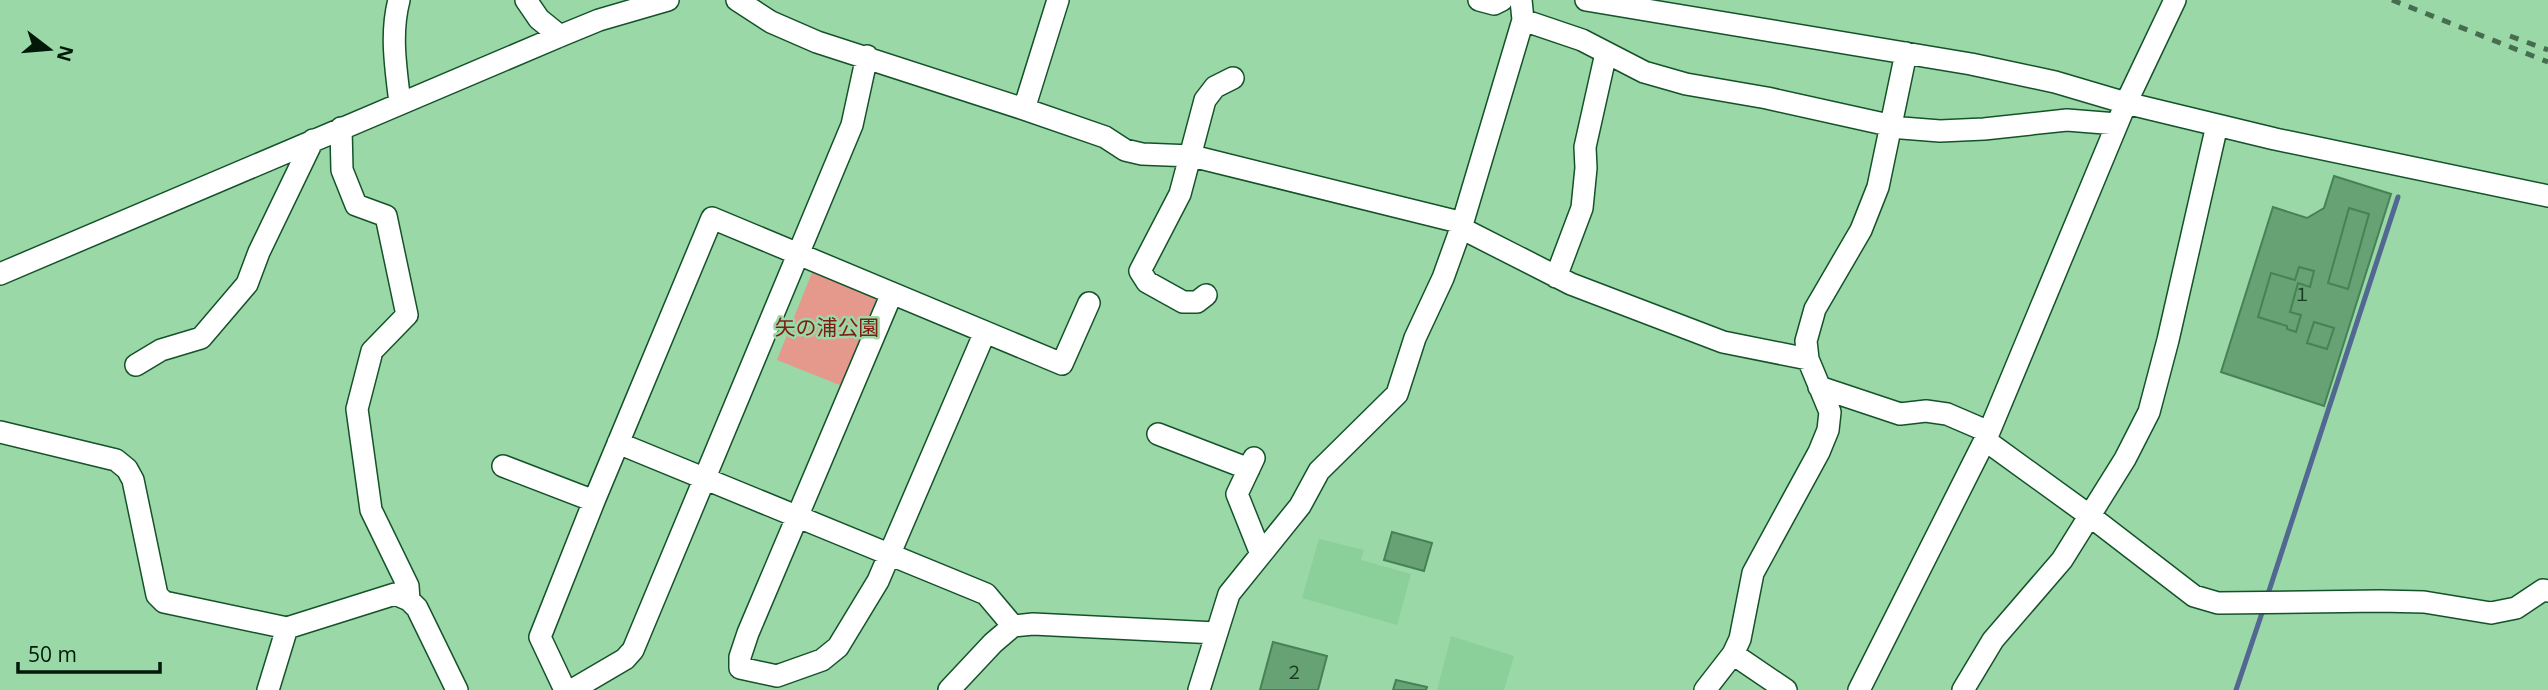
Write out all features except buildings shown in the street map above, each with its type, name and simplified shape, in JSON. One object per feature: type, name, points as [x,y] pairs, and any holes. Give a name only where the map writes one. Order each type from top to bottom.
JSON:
[{"type":"street","points":[[399,0],[394,18],[394,51],[400,103]]},
{"type":"street","points":[[526,0],[539,19],[560,36]]},
{"type":"street","points":[[0,274],[599,20],[668,0]]},
{"type":"street","points":[[737,0],[771,22],[817,42],[867,56],[954,88],[1024,108],[1105,137],[1125,150],[1142,155],[1192,156],[1462,225],[1556,276],[1723,342],[1808,359]]},
{"type":"street","points":[[1024,108],[1058,0]]},
{"type":"street","points":[[1587,0],[1971,64],[2055,82],[2217,125],[2548,196]]},
{"type":"street","points":[[1859,690],[1987,436],[2126,103],[2175,0]]},
{"type":"street","points":[[1199,690],[1228,594],[1300,506],[1319,471],[1397,394],[1415,338],[1443,278],[1462,225],[1522,10],[1644,72],[1686,84],[1767,98],[1892,126],[1940,131],[2067,120],[2118,124]]},
{"type":"street","points":[[1556,276],[1582,208],[1585,147],[1606,53]]},
{"type":"street","points":[[1705,690],[1733,654],[1740,639],[1753,573],[1819,452],[1828,430],[1829,412],[1808,359],[1806,341],[1815,309],[1861,230],[1878,187],[1906,53]]},
{"type":"street","points":[[572,690],[625,659],[634,650],[852,125],[867,56]]},
{"type":"street","points":[[1206,295],[1197,302],[1184,302],[1147,282],[1140,271],[1180,194],[1205,100],[1215,87],[1233,78]]},
{"type":"street","points":[[1963,690],[1993,640],[2062,560],[2125,459],[2149,412],[2217,125]]},
{"type":"street","points":[[341,128],[342,170],[356,205],[386,216],[407,315],[372,351],[357,409],[371,510],[408,586],[409,600]]},
{"type":"street","points":[[135,365],[161,351],[201,338],[247,284],[259,252],[313,140]]},
{"type":"street","points":[[565,690],[540,636],[712,218],[1062,364],[1089,303]]},
{"type":"street","points":[[892,293],[748,633],[740,657],[740,668],[777,677],[822,660],[838,647],[878,581],[985,332]]},
{"type":"street","points":[[1819,387],[1900,414],[1926,411],[1947,414],[1987,436],[2194,596],[2218,603],[2424,603],[2491,612],[2516,608],[2543,590],[2548,591]]},
{"type":"street","points":[[0,432],[116,460],[127,470],[133,480],[157,596],[164,602],[288,628],[395,594],[409,600],[417,608],[457,690]]},
{"type":"street","points":[[1158,434],[1251,463],[1237,495],[1261,554]]},
{"type":"street","points":[[618,443],[986,594],[1013,626]]},
{"type":"street","points":[[503,466],[594,500]]},
{"type":"street","points":[[949,690],[993,643],[1013,626],[1032,624],[1216,632]]},
{"type":"street","points":[[268,690],[288,628]]},
{"type":"street","points":[[1733,654],[1786,690]]},
{"type":"shaded area","points":[[1319,539],[1364,550],[1361,560],[1411,574],[1397,625],[1302,598]]},
{"type":"shaded area","points":[[1451,636],[1514,656],[1504,690],[1437,690]]},
{"type":"green space","name":"矢の浦公園","points":[[813,270],[877,297],[842,386],[777,360]]},
{"type":"waterway","points":[[2267,597],[2398,197]]},
{"type":"waterway","points":[[2236,690],[2264,607]]},
{"type":"railway","points":[[2392,0],[2548,62]]},
{"type":"railway","points":[[2510,36],[2548,50]]}]
